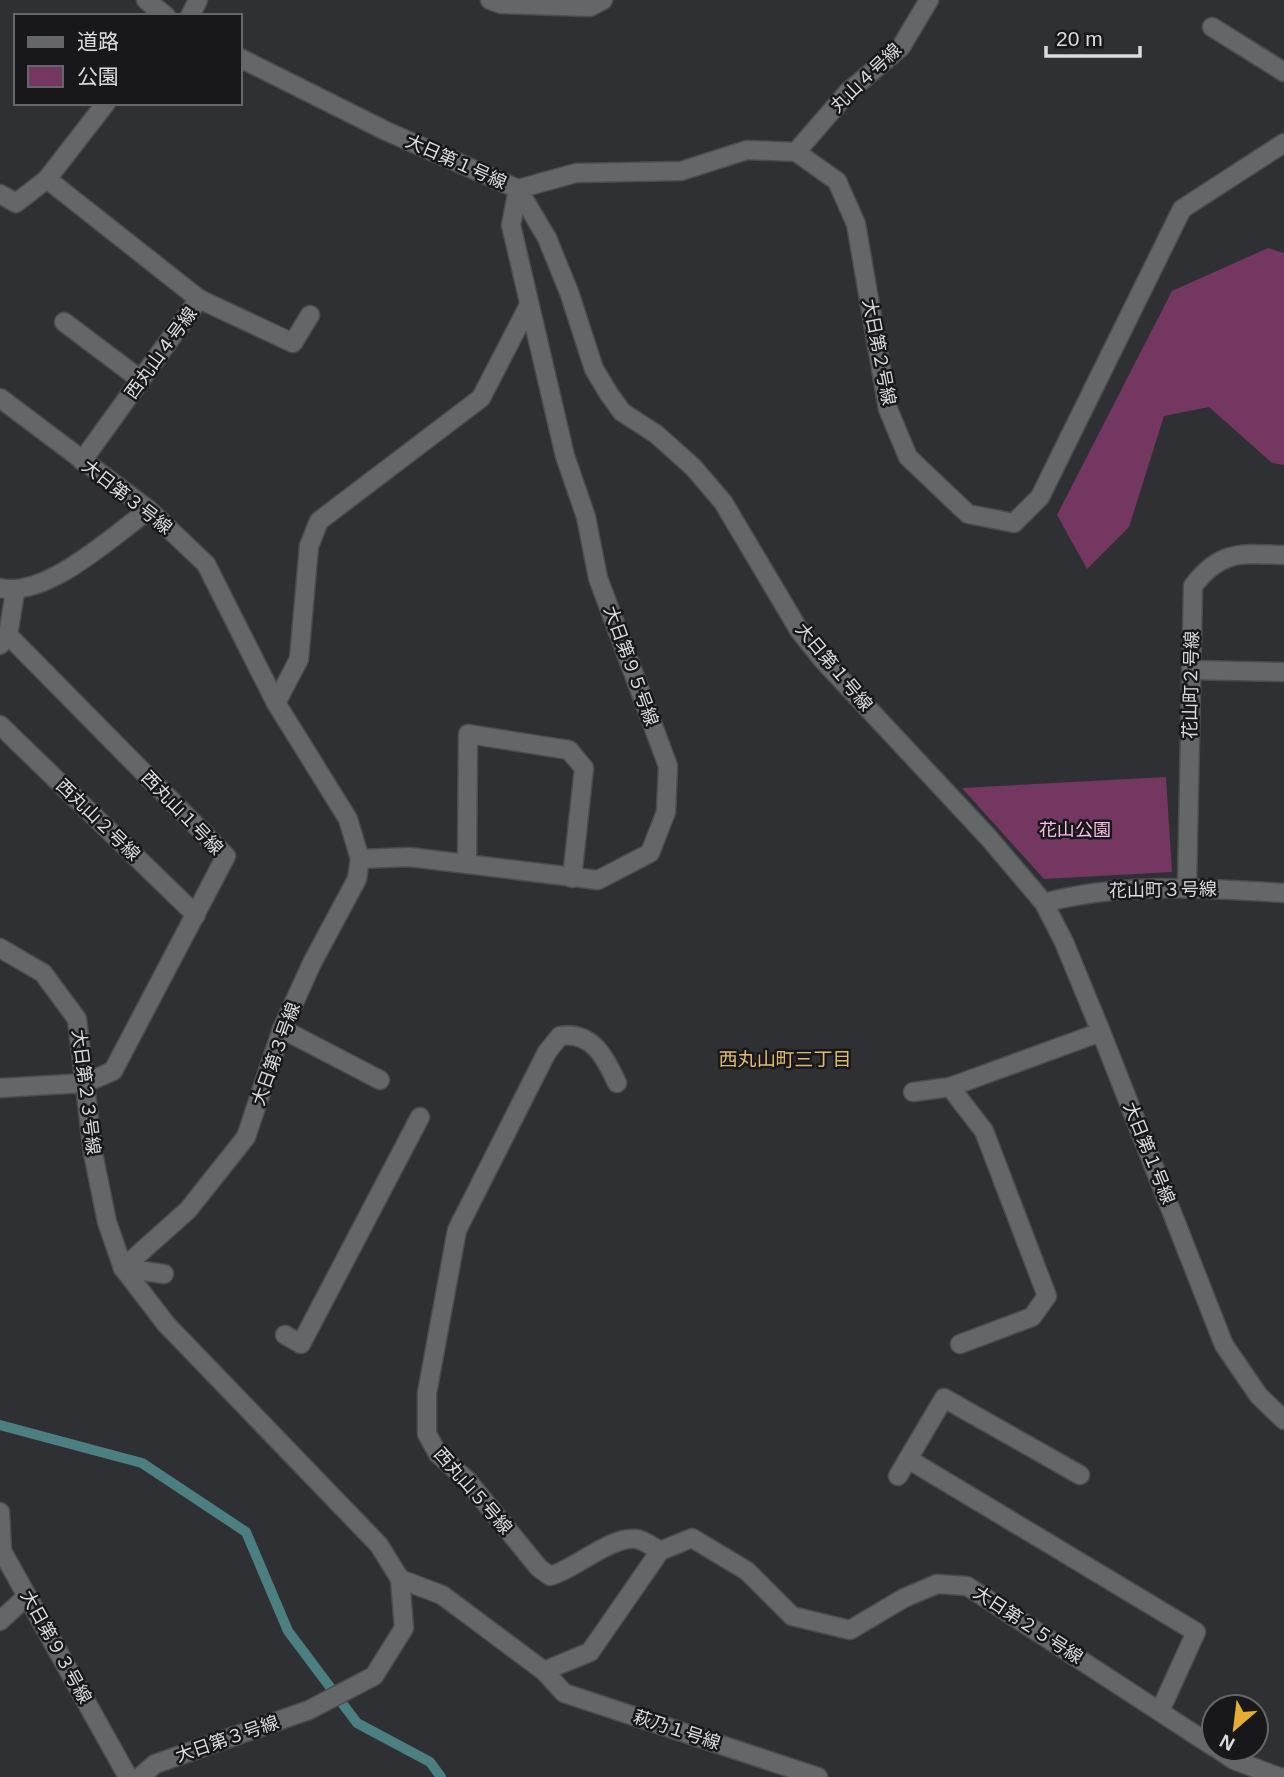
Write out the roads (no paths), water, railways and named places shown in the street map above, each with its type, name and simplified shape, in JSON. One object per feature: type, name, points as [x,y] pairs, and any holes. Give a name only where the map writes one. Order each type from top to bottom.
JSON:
[{"type":"street","points":[[146,0],[164,14]]},
{"type":"street","points":[[490,0],[501,4],[590,7],[603,0]]},
{"type":"street","name":"丸山４号線","points":[[796,152],[848,92],[901,47],[929,0]]},
{"type":"street","points":[[1212,27],[1284,72]]},
{"type":"street","name":"大日第１号線","points":[[242,59],[386,131],[518,189],[551,249],[569,292],[594,369],[622,412],[665,442],[723,502],[807,639],[988,837],[1044,903],[1064,942],[1101,1032],[1224,1345],[1259,1396],[1284,1420]]},
{"type":"street","points":[[0,194],[16,203],[47,179],[104,105]]},
{"type":"street","name":"大日第２号線","points":[[796,152],[837,181],[856,224],[888,409],[908,457],[968,514],[1014,523],[1040,497],[1182,209],[1284,143]]},
{"type":"street","points":[[518,189],[576,173],[681,171],[747,150],[796,152]]},
{"type":"street","name":"西丸山４号線","points":[[47,179],[199,299],[82,461]]},
{"type":"street","name":"大日第９５号線","points":[[360,859],[409,857],[598,880],[650,853],[666,812],[668,766],[598,578],[586,517],[565,456],[511,225],[518,189]]},
{"type":"street","points":[[199,299],[293,343],[310,314]]},
{"type":"street","points":[[276,703],[299,659],[309,546],[319,521],[481,398],[529,304]]},
{"type":"street","points":[[64,322],[141,380]]},
{"type":"street","name":"大日第３号線","points":[[0,398],[149,510],[206,565],[276,703],[348,819],[360,859],[357,879],[312,963],[282,1029],[246,1137],[188,1210],[123,1268]]},
{"type":"street","points":[[4,640],[7,590],[45,583],[149,510]]},
{"type":"street","name":"花山町２号線","points":[[1187,887],[1193,586],[1205,570],[1231,554],[1284,555]]},
{"type":"street","name":"西丸山１号線","points":[[4,640],[226,856],[113,1071],[85,1083]]},
{"type":"street","points":[[1192,670],[1284,672]]},
{"type":"street","name":"西丸山２号線","points":[[0,725],[196,915]]},
{"type":"street","points":[[467,864],[468,734],[569,750],[584,768],[572,878]]},
{"type":"street","name":"花山町３号線","points":[[1044,903],[1084,892],[1187,887],[1284,893]]},
{"type":"street","name":"大日第２３号線","points":[[0,948],[43,973],[77,1019],[93,1153],[107,1222],[123,1268]]},
{"type":"street","points":[[282,1029],[380,1080]]},
{"type":"street","points":[[913,1092],[950,1087],[1101,1032]]},
{"type":"street","name":"西丸山５号線","points":[[617,1083],[606,1057],[593,1043],[572,1034],[560,1037],[547,1052],[457,1230],[427,1393],[427,1434],[438,1454],[467,1480],[539,1569],[550,1576],[564,1573],[622,1540],[637,1539],[660,1551]]},
{"type":"street","points":[[0,1088],[85,1083]]},
{"type":"street","points":[[950,1087],[984,1130],[1047,1296],[1032,1317],[960,1344]]},
{"type":"street","points":[[285,1335],[301,1344],[420,1117]]},
{"type":"street","points":[[123,1268],[164,1274]]},
{"type":"street","points":[[123,1268],[166,1324],[379,1545],[400,1579],[442,1595],[544,1671],[590,1652],[660,1551]]},
{"type":"street","points":[[898,1476],[944,1398],[1080,1475]]},
{"type":"street","points":[[908,1459],[1196,1632],[1160,1711]]},
{"type":"street","name":"大日第９３号線","points":[[0,1511],[2,1551],[128,1777]]},
{"type":"street","name":"大日第２５号線","points":[[660,1551],[692,1538],[747,1571],[792,1616],[850,1630],[904,1598],[937,1584],[967,1586],[1200,1737]]},
{"type":"street","name":"大日第３号線","points":[[141,1777],[155,1764],[317,1706],[374,1676],[404,1628],[400,1579]]},
{"type":"street","points":[[0,1621],[27,1596]]},
{"type":"street","name":"萩乃１号線","points":[[544,1671],[565,1693],[818,1777]]},
{"type":"street","name":"大日第２５号線","points":[[1242,1763],[1279,1777]]},
{"type":"waterway","points":[[0,1425],[142,1463],[246,1532],[288,1631],[357,1723],[430,1762],[441,1777]]},
{"type":"district","name":"西丸山町三丁目","points":[[785,1059]]},
{"type":"park label","name":"花山公園","points":[[1075,830]]}]
